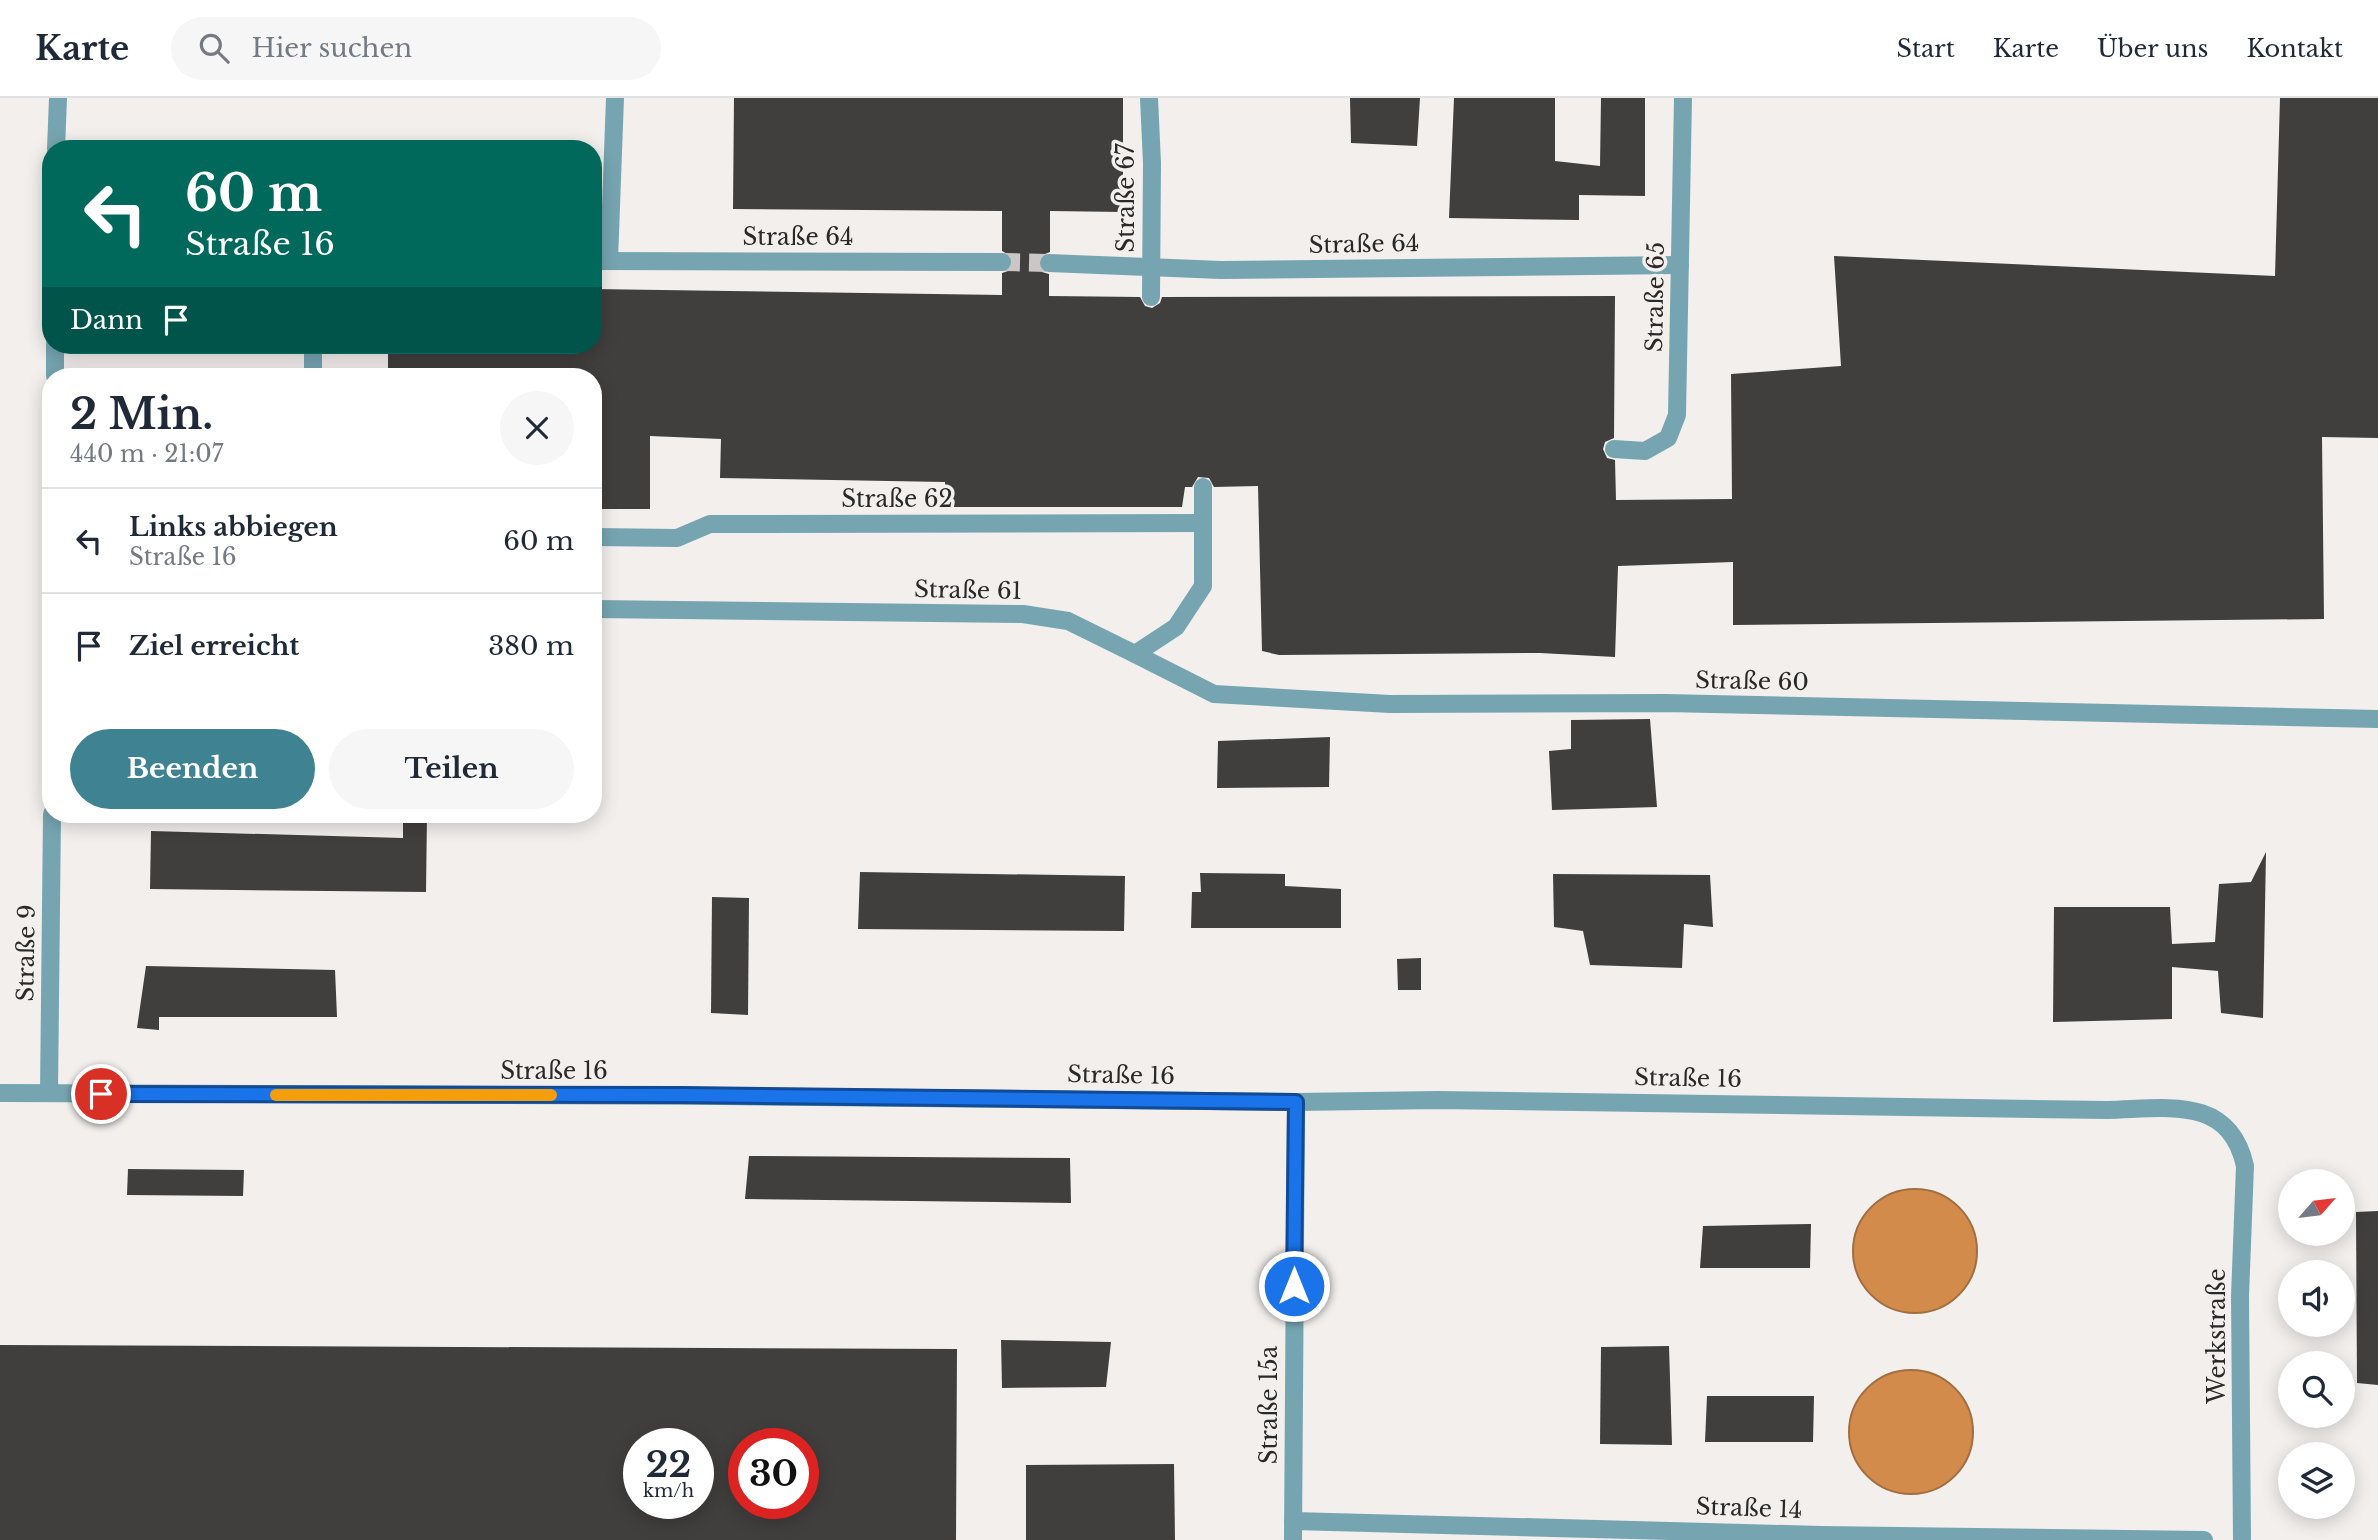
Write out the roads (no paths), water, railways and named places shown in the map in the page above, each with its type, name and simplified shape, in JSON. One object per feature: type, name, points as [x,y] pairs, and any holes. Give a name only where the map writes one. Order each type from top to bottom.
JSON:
[{"type":"street","points":[[56,140],[58,98]]},
{"type":"street","points":[[602,249],[615,98]]},
{"type":"street","name":"Straße 67","points":[[1149,98],[1151,297]]},
{"type":"street","name":"Straße 65","points":[[1614,449],[1646,450],[1668,438],[1677,415],[1683,98]]},
{"type":"street","name":"Straße 64","points":[[602,261],[1002,262]]},
{"type":"street","name":"Straße 64","points":[[1049,263],[1221,270],[1680,265]]},
{"type":"street","points":[[1135,654],[1176,626],[1203,586],[1203,487]]},
{"type":"street","name":"Straße 62","points":[[602,537],[677,538],[710,524],[1203,523]]},
{"type":"street","name":"Straße 61","points":[[602,609],[1023,614],[1068,621],[1135,654]]},
{"type":"street","name":"Straße 60","points":[[1135,654],[1214,694],[1390,704],[1665,703],[2378,719]]},
{"type":"street","name":"Straße 9","points":[[49,1093],[52,823]]},
{"type":"street","name":"Straße 16","points":[[0,1093],[686,1095],[1296,1102],[1451,1100],[2107,1110],[2186,1108],[2223,1123],[2234,1135]]},
{"type":"street","name":"Straße 15a","points":[[1293,1540],[1296,1102]]},
{"type":"street","name":"Werkstraße","points":[[2234,1135],[2241,1148],[2245,1166],[2240,1296],[2242,1540]]},
{"type":"street","name":"Straße 14","points":[[1293,1521],[1821,1535],[2204,1540]]},
{"type":"tunnel","points":[[1002,262],[1049,263]]}]
